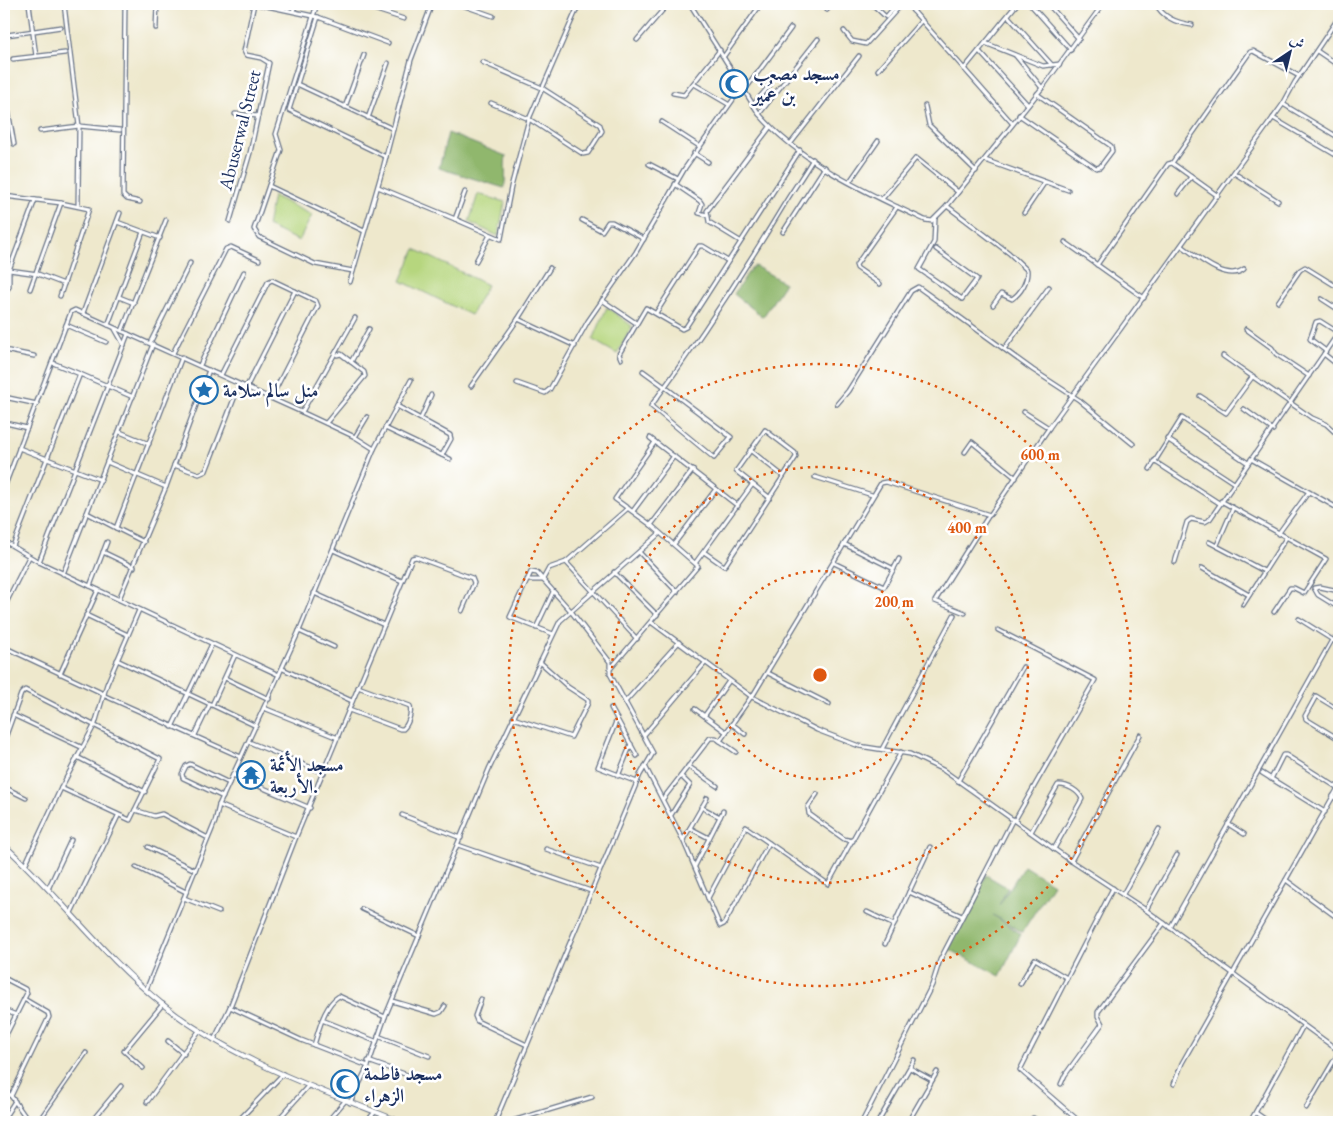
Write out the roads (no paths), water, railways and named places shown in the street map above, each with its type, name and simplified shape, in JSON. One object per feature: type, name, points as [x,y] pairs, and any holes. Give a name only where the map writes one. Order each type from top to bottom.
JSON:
[{"type":"street","points":[[30,4],[36,56]]},
{"type":"street","points":[[64,4],[79,126],[78,206]]},
{"type":"street","points":[[124,4],[123,195],[127,199],[140,202]]},
{"type":"street","points":[[156,28],[157,4]]},
{"type":"street","name":"Abuserwal Street","points":[[230,221],[258,116],[269,63],[261,58],[246,55],[244,51],[254,4]]},
{"type":"street","points":[[258,4],[318,17],[388,43]]},
{"type":"street","points":[[293,11],[296,4]]},
{"type":"street","points":[[317,4],[276,134],[277,141],[282,147],[254,229],[256,234],[315,264],[353,271]]},
{"type":"street","points":[[358,4],[404,19]]},
{"type":"street","points":[[350,282],[378,187],[411,60],[432,4]]},
{"type":"street","points":[[459,4],[493,16]]},
{"type":"street","points":[[378,187],[500,239],[502,237],[511,186],[529,119],[579,4]]},
{"type":"street","points":[[637,40],[668,4]]},
{"type":"street","points":[[690,4],[753,105],[770,127],[813,159],[850,182],[896,207],[925,220],[934,221]]},
{"type":"street","points":[[724,56],[761,4]]},
{"type":"street","points":[[827,10],[832,4]]},
{"type":"street","points":[[872,4],[885,16],[897,4]]},
{"type":"street","points":[[844,31],[852,41],[866,44],[902,4]]},
{"type":"street","points":[[907,4],[1012,123]]},
{"type":"street","points":[[913,11],[919,4]]},
{"type":"street","points":[[964,69],[1017,4]]},
{"type":"street","points":[[1030,4],[1071,50]]},
{"type":"street","points":[[1048,4],[1079,40]]},
{"type":"street","points":[[936,249],[977,279],[962,299],[919,269],[934,242],[934,221],[1061,64],[1103,4]]},
{"type":"street","points":[[1156,4],[1168,17],[1178,23],[1192,25]]},
{"type":"street","points":[[1008,16],[1052,65]]},
{"type":"street","points":[[318,17],[297,84],[288,106],[291,113],[386,157]]},
{"type":"street","points":[[965,613],[935,601],[1049,428],[1234,174],[1283,104],[1299,76],[1339,17]]},
{"type":"street","points":[[878,70],[922,20]]},
{"type":"street","points":[[7,35],[61,27]]},
{"type":"street","points":[[744,91],[791,28]]},
{"type":"street","points":[[759,114],[818,39]]},
{"type":"street","points":[[985,43],[1043,66],[1061,64]]},
{"type":"street","points":[[673,93],[682,96],[694,84],[720,50]]},
{"type":"street","points":[[979,51],[1028,105]]},
{"type":"street","points":[[1097,265],[1250,52],[1253,51],[1299,76]]},
{"type":"street","points":[[1316,51],[1339,66]]},
{"type":"street","points":[[13,59],[64,53]]},
{"type":"street","points":[[346,107],[364,55]]},
{"type":"street","points":[[1015,55],[1042,88]]},
{"type":"street","points":[[791,143],[859,56]]},
{"type":"street","points":[[482,62],[542,88],[600,125],[602,131],[588,152],[582,154],[529,119],[491,103]]},
{"type":"street","points":[[368,118],[388,63]]},
{"type":"street","points":[[297,84],[392,129]]},
{"type":"street","points":[[694,84],[728,104]]},
{"type":"street","points":[[753,105],[770,85]]},
{"type":"street","points":[[517,383],[539,391],[548,392],[602,300],[644,239],[694,153],[742,87]]},
{"type":"street","points":[[1019,115],[1096,168],[1100,167],[1112,151],[1111,146],[1037,94]]},
{"type":"street","points":[[4,100],[14,144]]},
{"type":"street","points":[[1283,104],[1336,136]]},
{"type":"street","points":[[925,106],[929,125],[976,171]]},
{"type":"street","points":[[235,114],[258,116]]},
{"type":"street","points":[[1273,118],[1339,157]]},
{"type":"street","points":[[662,122],[699,146]]},
{"type":"street","points":[[40,131],[79,126],[120,130]]},
{"type":"street","points":[[740,241],[709,222],[707,215],[709,207],[770,127]]},
{"type":"street","points":[[850,182],[878,141]]},
{"type":"street","points":[[621,359],[619,354],[646,308],[684,329],[800,150]]},
{"type":"street","points":[[694,153],[708,162]]},
{"type":"street","points":[[882,199],[916,158],[958,192]]},
{"type":"street","points":[[643,371],[664,387],[731,437],[714,458],[651,406],[664,387],[726,301],[813,159]]},
{"type":"street","points":[[985,160],[1068,190]]},
{"type":"street","points":[[1172,163],[1218,196]]},
{"type":"street","points":[[649,164],[678,179]]},
{"type":"street","points":[[783,232],[825,167]]},
{"type":"street","points":[[1234,174],[1278,201]]},
{"type":"street","points":[[1178,194],[1191,177]]},
{"type":"street","points":[[1024,213],[1045,182]]},
{"type":"street","points":[[675,184],[700,201],[702,204],[699,212],[707,215]]},
{"type":"street","points":[[269,186],[364,231]]},
{"type":"street","points":[[454,219],[465,192]]},
{"type":"street","points":[[4,205],[5,196],[61,203],[87,208],[90,211],[60,296]]},
{"type":"street","points":[[4,293],[9,287],[9,270],[35,200]]},
{"type":"street","points":[[30,289],[61,203]]},
{"type":"street","points":[[947,206],[1027,270],[1027,278],[1017,295],[1012,298],[1001,294],[993,305]]},
{"type":"street","points":[[880,284],[857,268],[856,262],[896,207]]},
{"type":"street","points":[[82,313],[120,213]]},
{"type":"street","points":[[122,331],[166,220]]},
{"type":"street","points":[[582,220],[602,231],[608,222],[612,222],[644,239]]},
{"type":"street","points":[[117,222],[160,238]]},
{"type":"street","points":[[108,325],[143,232]]},
{"type":"street","points":[[476,261],[490,235]]},
{"type":"street","points":[[1065,242],[1144,298]]},
{"type":"street","points":[[656,313],[699,246],[703,246],[728,261]]},
{"type":"street","points":[[1182,246],[1227,272],[1238,272],[1244,269]]},
{"type":"street","points":[[173,353],[226,248],[231,247],[259,260]]},
{"type":"street","points":[[63,574],[120,432],[151,343],[190,263]]},
{"type":"street","points":[[1278,302],[1300,270],[1305,267],[1339,288]]},
{"type":"street","points":[[471,386],[518,319],[550,268]]},
{"type":"street","points":[[9,270],[36,274],[64,284]]},
{"type":"street","points":[[200,365],[244,272]]},
{"type":"street","points":[[221,375],[268,282],[272,280],[316,301],[318,306],[271,398]]},
{"type":"street","points":[[837,404],[848,391],[915,288],[922,288],[1073,397],[1133,444]]},
{"type":"street","points":[[1004,349],[1049,288]]},
{"type":"street","points":[[174,465],[204,474],[237,391],[247,386],[295,291]]},
{"type":"street","points":[[119,297],[134,303]]},
{"type":"street","points":[[1322,299],[1339,310]]},
{"type":"street","points":[[602,300],[636,323]]},
{"type":"street","points":[[4,488],[71,312],[82,313],[247,386],[355,437],[374,449]]},
{"type":"street","points":[[302,412],[337,355],[355,318]]},
{"type":"street","points":[[518,319],[575,346]]},
{"type":"street","points":[[1175,562],[1187,522],[1191,519],[1206,522],[1273,430],[1325,352],[1339,332],[1320,321],[1316,322],[1310,341],[1325,352],[1339,366]]},
{"type":"street","points":[[66,326],[106,342]]},
{"type":"street","points":[[115,328],[118,338],[124,345]]},
{"type":"street","points":[[351,362],[369,328]]},
{"type":"street","points":[[1246,329],[1272,348],[1276,354],[1309,376]]},
{"type":"street","points":[[39,562],[128,334]]},
{"type":"street","points":[[4,350],[34,356]]},
{"type":"street","points":[[326,423],[363,381],[364,372],[341,354],[337,355]]},
{"type":"street","points":[[1223,356],[1312,418],[1326,424],[1339,436]]},
{"type":"street","points":[[116,528],[182,358]]},
{"type":"street","points":[[52,363],[133,397]]},
{"type":"street","points":[[119,600],[166,488],[208,370]]},
{"type":"street","points":[[12,546],[80,374]]},
{"type":"street","points":[[1200,396],[1226,413],[1253,376]]},
{"type":"street","points":[[146,990],[223,797],[299,631],[374,449],[411,380]]},
{"type":"street","points":[[421,418],[431,395]]},
{"type":"street","points":[[4,397],[37,404]]},
{"type":"street","points":[[397,406],[450,435],[451,439],[442,455]]},
{"type":"street","points":[[1244,409],[1273,430]]},
{"type":"street","points":[[1024,412],[1049,428]]},
{"type":"street","points":[[355,437],[367,417]]},
{"type":"street","points":[[1150,469],[1180,419],[1184,418],[1248,463]]},
{"type":"street","points":[[4,430],[5,423],[27,428]]},
{"type":"street","points":[[385,428],[450,459]]},
{"type":"street","points":[[704,552],[724,566],[770,498],[797,455],[765,430],[736,473],[770,498]]},
{"type":"street","points":[[120,432],[149,444]]},
{"type":"street","points":[[650,438],[738,506]]},
{"type":"street","points":[[1167,439],[1234,483]]},
{"type":"street","points":[[655,442],[615,499],[696,562]]},
{"type":"street","points":[[965,452],[972,442],[1016,478]]},
{"type":"street","points":[[19,448],[101,480]]},
{"type":"street","points":[[750,450],[783,476]]},
{"type":"street","points":[[633,512],[674,456]]},
{"type":"street","points":[[1251,459],[1339,509]]},
{"type":"street","points":[[1154,461],[1220,502],[1326,561],[1304,593],[1290,588],[1274,612]]},
{"type":"street","points":[[108,462],[166,488]]},
{"type":"street","points":[[651,526],[692,470]]},
{"type":"street","points":[[815,477],[872,495]]},
{"type":"street","points":[[720,741],[768,673],[872,495],[881,483],[886,482],[990,515]]},
{"type":"street","points":[[495,1122],[637,782],[653,753],[610,674],[612,668],[697,567],[696,562],[752,485]]},
{"type":"street","points":[[674,544],[716,489]]},
{"type":"street","points":[[1278,534],[1308,493]]},
{"type":"street","points":[[543,580],[549,568],[566,562],[628,508]]},
{"type":"street","points":[[1217,544],[1232,508]]},
{"type":"street","points":[[88,513],[144,542]]},
{"type":"street","points":[[350,1103],[368,1066],[375,1041],[489,770],[553,634],[562,618],[570,610],[659,534]]},
{"type":"street","points":[[1243,605],[1286,538]]},
{"type":"street","points":[[4,541],[29,557],[63,574],[279,675]]},
{"type":"street","points":[[90,586],[107,542]]},
{"type":"street","points":[[1209,542],[1264,572]]},
{"type":"street","points":[[844,544],[894,569]]},
{"type":"street","points":[[333,550],[402,581]]},
{"type":"street","points":[[103,552],[134,567]]},
{"type":"street","points":[[639,552],[677,592]]},
{"type":"street","points":[[214,1040],[230,1007],[296,837],[310,808],[352,701],[414,556],[472,578],[474,583],[462,611]]},
{"type":"street","points":[[4,607],[29,557]]},
{"type":"street","points":[[834,563],[884,587],[899,559]]},
{"type":"street","points":[[566,562],[637,639]]},
{"type":"street","points":[[1202,568],[1249,595]]},
{"type":"street","points":[[553,634],[511,618],[509,615],[531,572],[534,572],[543,580],[570,610],[610,662],[612,668]]},
{"type":"street","points":[[614,572],[657,615]]},
{"type":"street","points":[[526,580],[543,580]]},
{"type":"street","points":[[1339,591],[1320,587],[1314,588],[1318,595],[1339,608]]},
{"type":"street","points":[[60,674],[98,590]]},
{"type":"street","points":[[536,628],[553,592]]},
{"type":"street","points":[[314,593],[384,624]]},
{"type":"street","points":[[25,865],[76,757],[95,724],[117,660],[139,610]]},
{"type":"street","points":[[86,616],[128,635]]},
{"type":"street","points":[[882,749],[954,616]]},
{"type":"street","points":[[1299,619],[1339,644]]},
{"type":"street","points":[[651,622],[752,697],[842,741],[920,757],[1146,910],[1339,1052],[1306,1108]]},
{"type":"street","points":[[862,1122],[932,985],[940,960],[962,916],[1014,820],[1095,680],[998,630]]},
{"type":"street","points":[[299,631],[334,647]]},
{"type":"street","points":[[1170,928],[1332,640]]},
{"type":"street","points":[[626,702],[679,642]]},
{"type":"street","points":[[172,727],[212,644]]},
{"type":"street","points":[[4,647],[172,727],[195,735],[241,757]]},
{"type":"street","points":[[195,735],[235,655]]},
{"type":"street","points":[[117,660],[256,726]]},
{"type":"street","points":[[513,718],[570,737],[573,735],[586,709],[588,700],[568,687],[540,662]]},
{"type":"street","points":[[644,735],[706,662]]},
{"type":"street","points":[[958,781],[1023,667]]},
{"type":"street","points":[[282,669],[352,701]]},
{"type":"street","points":[[768,673],[829,704]]},
{"type":"street","points":[[225,678],[269,699]]},
{"type":"street","points":[[704,715],[729,681]]},
{"type":"street","points":[[349,710],[400,728],[406,726],[411,713],[410,706],[358,687]]},
{"type":"street","points":[[4,740],[21,694],[25,690],[95,724],[160,759],[130,820],[61,788]]},
{"type":"street","points":[[1339,710],[1316,696],[1305,716],[1306,719],[1339,739]]},
{"type":"street","points":[[264,708],[338,738]]},
{"type":"street","points":[[611,708],[637,756]]},
{"type":"street","points":[[695,708],[726,732]]},
{"type":"street","points":[[13,715],[81,747]]},
{"type":"street","points":[[617,719],[598,767],[637,782]]},
{"type":"street","points":[[732,724],[745,734]]},
{"type":"street","points":[[1071,861],[1140,735]]},
{"type":"street","points":[[663,799],[710,738],[720,741],[736,752]]},
{"type":"street","points":[[249,742],[324,773]]},
{"type":"street","points":[[618,776],[631,744]]},
{"type":"street","points":[[708,898],[745,827],[828,884],[854,841],[901,752]]},
{"type":"street","points":[[1174,1084],[1182,1063],[1339,787],[1286,755],[1283,756],[1271,779]]},
{"type":"street","points":[[76,757],[145,792]]},
{"type":"street","points":[[223,797],[183,778],[182,774],[186,766],[190,764],[229,783]]},
{"type":"street","points":[[645,765],[683,840],[722,926],[769,843]]},
{"type":"street","points":[[688,766],[717,786]]},
{"type":"street","points":[[1262,774],[1325,812]]},
{"type":"street","points":[[234,775],[310,808]]},
{"type":"street","points":[[671,816],[690,785],[681,776]]},
{"type":"street","points":[[1031,832],[1058,785],[1062,784],[1077,791],[1082,799],[1054,849]]},
{"type":"street","points":[[4,787],[26,798]]},
{"type":"street","points":[[817,794],[808,807],[809,814],[844,840],[854,841]]},
{"type":"street","points":[[1333,796],[1339,801]]},
{"type":"street","points":[[683,840],[707,798]]},
{"type":"street","points":[[220,805],[296,837]]},
{"type":"street","points":[[701,807],[720,817]]},
{"type":"street","points":[[135,810],[154,816],[162,814],[208,838]]},
{"type":"street","points":[[695,867],[723,811]]},
{"type":"street","points":[[402,814],[461,838]]},
{"type":"street","points":[[71,913],[118,816]]},
{"type":"street","points":[[1228,824],[1244,834]]},
{"type":"street","points":[[690,828],[709,838]]},
{"type":"street","points":[[1123,894],[1159,829]]},
{"type":"street","points":[[48,888],[71,840]]},
{"type":"street","points":[[4,845],[48,888],[94,940],[146,990],[199,1031],[308,1086],[401,1122]]},
{"type":"street","points":[[458,845],[591,891]]},
{"type":"street","points":[[885,944],[930,846]]},
{"type":"street","points":[[148,847],[195,870]]},
{"type":"street","points":[[546,849],[601,868]]},
{"type":"street","points":[[1146,910],[1177,855]]},
{"type":"street","points":[[136,868],[186,892]]},
{"type":"street","points":[[1286,880],[1335,916]]},
{"type":"street","points":[[1080,1122],[1020,1070],[1113,888]]},
{"type":"street","points":[[909,892],[962,916]]},
{"type":"street","points":[[184,898],[219,912]]},
{"type":"street","points":[[362,909],[419,936]]},
{"type":"street","points":[[867,912],[894,925]]},
{"type":"street","points":[[1061,1084],[1065,1075],[1102,1024],[1098,1012],[1164,923]]},
{"type":"street","points":[[1020,984],[1035,959],[1067,978]]},
{"type":"street","points":[[4,978],[24,989],[27,993],[4,1037]]},
{"type":"street","points":[[314,1045],[322,1020],[333,1000],[339,996],[385,1017]]},
{"type":"street","points":[[11,1096],[49,1017],[48,1013],[24,999]]},
{"type":"street","points":[[481,999],[475,1016],[476,1021],[527,1045]]},
{"type":"street","points":[[392,1001],[436,1014],[441,1012],[445,1006]]},
{"type":"street","points":[[143,1068],[124,1051],[163,1004]]},
{"type":"street","points":[[230,1007],[314,1045],[368,1066]]},
{"type":"street","points":[[4,1010],[16,1015]]},
{"type":"street","points":[[322,1020],[375,1041]]},
{"type":"street","points":[[1250,1122],[1302,1026]]},
{"type":"street","points":[[147,1102],[199,1031]]},
{"type":"street","points":[[378,1036],[429,1056]]},
{"type":"street","points":[[168,1041],[184,1054]]},
{"type":"street","points":[[38,1122],[86,1053]]},
{"type":"street","points":[[878,1122],[914,1060]]},
{"type":"street","points":[[368,1061],[419,1079]]},
{"type":"street","points":[[910,1068],[932,1080]]},
{"type":"street","points":[[908,1122],[937,1072]]},
{"type":"street","points":[[237,1122],[283,1074]]},
{"type":"street","points":[[91,1122],[121,1086]]},
{"type":"street","points":[[276,1122],[308,1086]]},
{"type":"street","points":[[4,1090],[15,1101],[29,1122]]},
{"type":"street","points":[[509,1122],[592,1097]]},
{"type":"street","points":[[327,1122],[345,1100]]},
{"type":"street","points":[[4,1118],[15,1101]]},
{"type":"street","points":[[366,1122],[375,1112]]},
{"type":"street","points":[[1256,1112],[1269,1122]]},
{"type":"street","points":[[1029,1122],[1033,1118],[1040,1122]]},
{"type":"place","name":"مسجد مصعب بن عُمير","points":[[734,84]]},
{"type":"place","name":"منل سالم سلامة","points":[[204,390]]},
{"type":"place","name":"مسجد الأئمة الأربعة.","points":[[251,775]]},
{"type":"place","name":"مسجد فاطمة الزهراء","points":[[345,1084]]}]
